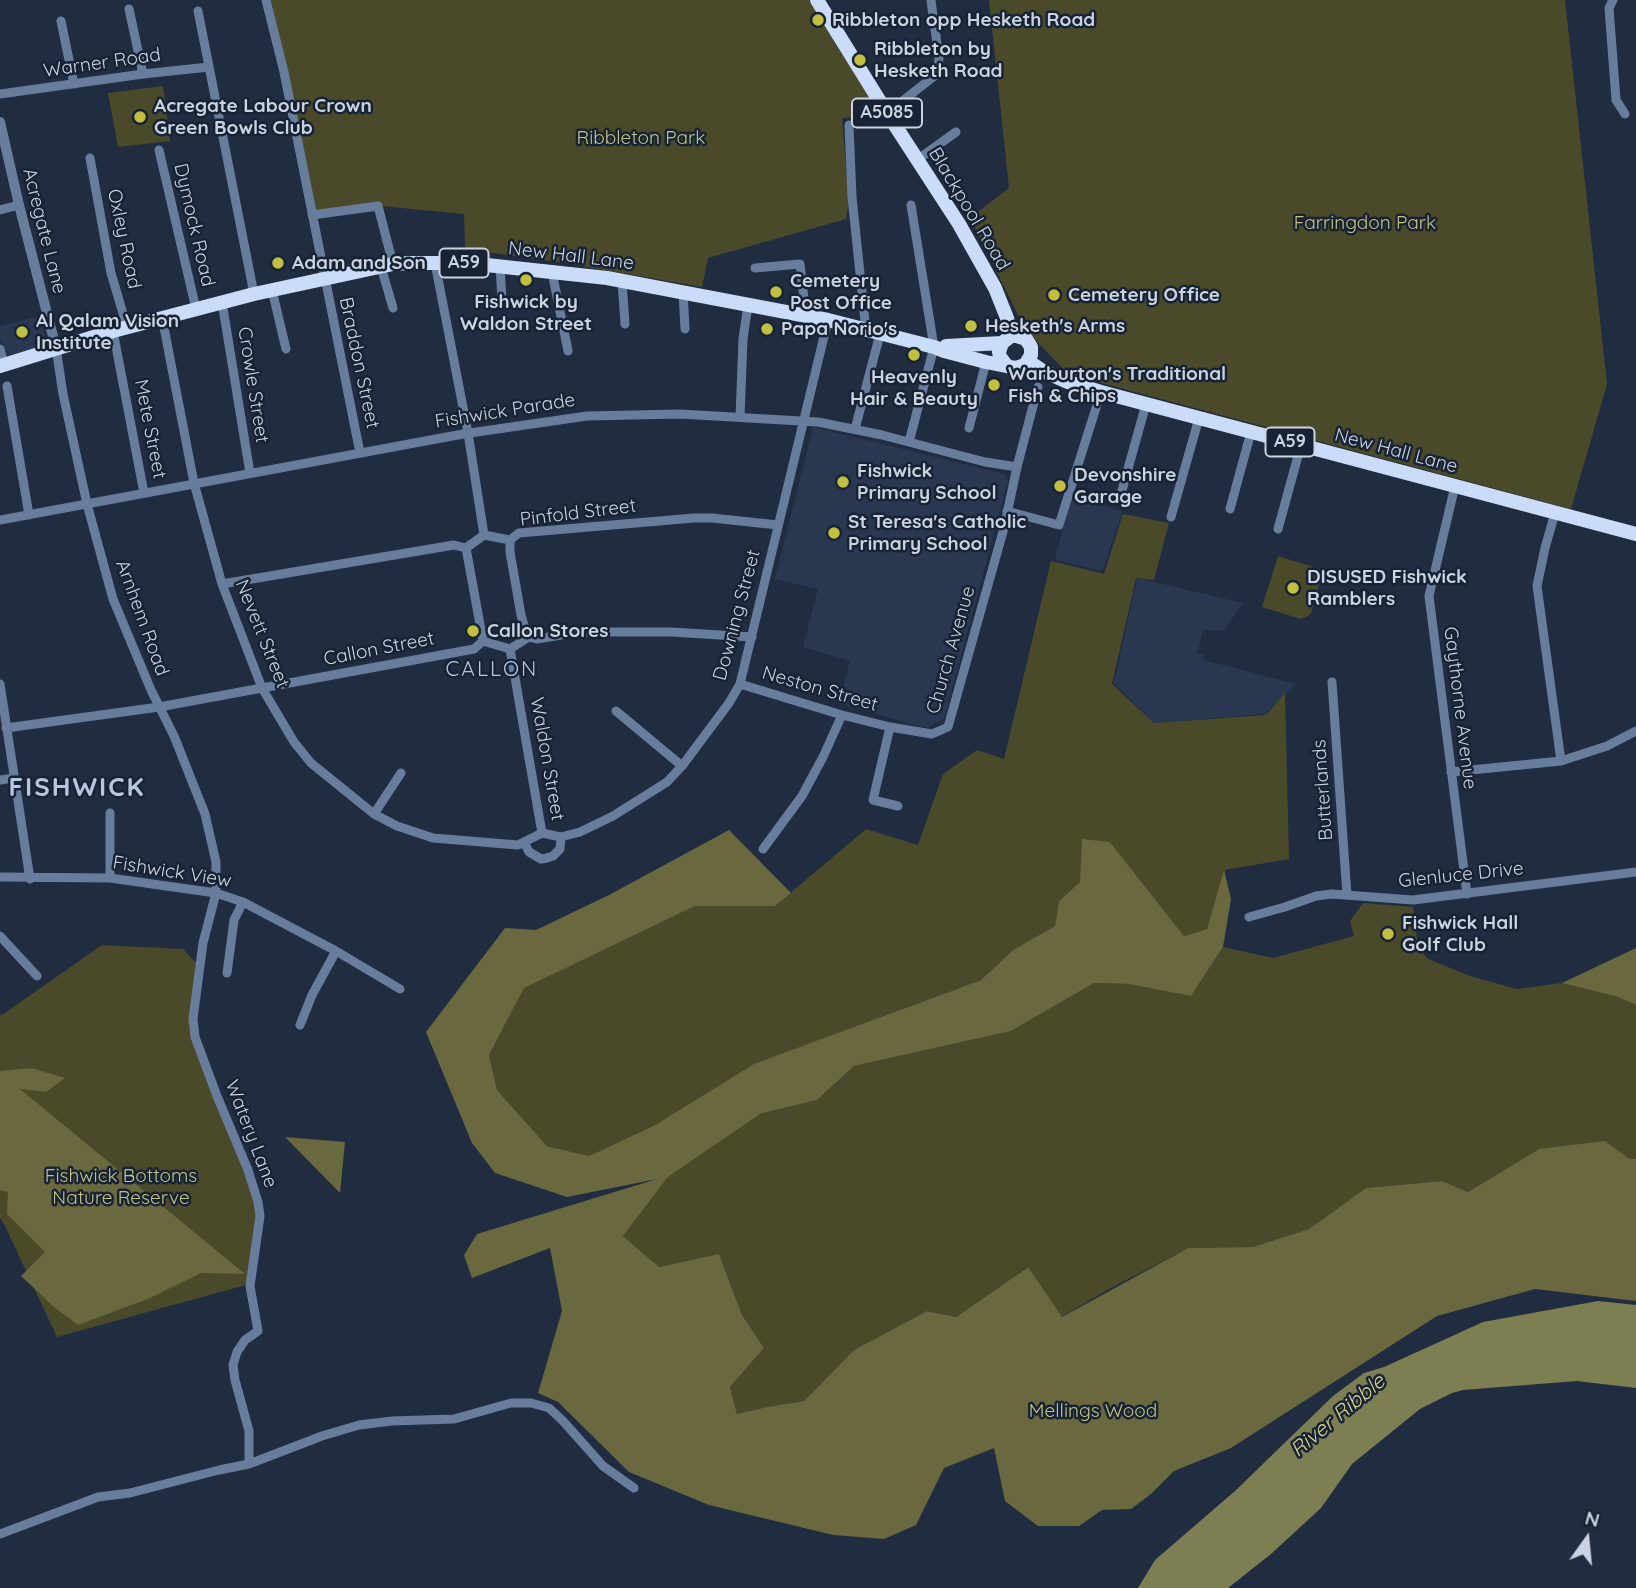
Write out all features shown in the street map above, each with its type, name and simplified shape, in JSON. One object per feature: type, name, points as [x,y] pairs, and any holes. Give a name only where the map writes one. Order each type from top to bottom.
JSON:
[{"type":"highway","name":"Blackpool Road","points":[[817,0],[960,224],[995,288],[1007,318],[1005,349]]},
{"type":"highway","name":"New Hall Lane","points":[[2,365],[162,317],[254,294],[387,266],[435,263],[468,263],[607,278],[828,320],[934,346],[1005,349]]},
{"type":"highway","points":[[986,362],[992,355],[1022,337],[1029,343],[1032,352],[1028,361]]},
{"type":"highway","name":"New Hall Lane","points":[[934,346],[986,362]]},
{"type":"highway","name":"A59","points":[[1005,349],[1019,368],[1028,361]]},
{"type":"highway","name":"New Hall Lane","points":[[1028,361],[1068,382],[1101,392],[1636,534]]},
{"type":"street","name":"Braddon Street","points":[[267,0],[284,72],[360,453]]},
{"type":"street","points":[[887,113],[937,74],[939,58],[931,0]]},
{"type":"street","points":[[1613,0],[1609,8],[1616,100],[1625,114]]},
{"type":"street","points":[[129,9],[142,74]]},
{"type":"street","points":[[198,11],[254,294]]},
{"type":"street","points":[[61,21],[74,84]]},
{"type":"street","name":"Warner Road","points":[[0,94],[209,67]]},
{"type":"street","name":"Acregate Lane","points":[[0,122],[56,348]]},
{"type":"street","points":[[849,125],[852,197],[873,332],[855,429]]},
{"type":"street","points":[[917,160],[956,132]]},
{"type":"street","name":"Dymock Road","points":[[159,150],[196,309]]},
{"type":"street","name":"Oxley Road","points":[[90,158],[120,329]]},
{"type":"street","points":[[0,210],[19,205]]},
{"type":"street","points":[[909,442],[934,346],[911,205]]},
{"type":"street","points":[[312,215],[378,206],[393,308]]},
{"type":"street","points":[[222,584],[454,545],[466,548],[484,535],[468,433],[435,263]]},
{"type":"street","points":[[755,268],[800,264],[806,316]]},
{"type":"street","points":[[500,266],[502,300]]},
{"type":"street","points":[[552,272],[568,351]]},
{"type":"street","points":[[622,281],[625,324]]},
{"type":"street","points":[[272,290],[286,349]]},
{"type":"street","points":[[683,291],[685,329]]},
{"type":"street","name":"Crowle Street","points":[[222,302],[250,473]]},
{"type":"street","points":[[740,417],[743,339],[748,305]]},
{"type":"street","name":"Nevett Street","points":[[162,317],[194,484],[222,584],[262,688],[294,742],[311,763],[374,814],[397,826],[432,838],[518,845],[542,833]]},
{"type":"street","name":"Downing Street","points":[[561,837],[614,816],[667,782],[729,703],[740,684],[828,320]]},
{"type":"street","name":"Mete Street","points":[[120,329],[144,493]]},
{"type":"street","name":"Arnhem Road","points":[[56,348],[87,504],[113,599],[151,690],[174,736],[205,814],[216,862],[216,893]]},
{"type":"street","points":[[0,349],[2,365]]},
{"type":"street","points":[[969,428],[986,362]]},
{"type":"street","points":[[7,386],[29,515]]},
{"type":"street","name":"Church Avenue","points":[[890,727],[932,734],[948,727],[1038,387]]},
{"type":"street","points":[[1007,511],[1059,525],[1101,392]]},
{"type":"street","points":[[1121,494],[1146,404]]},
{"type":"street","name":"Fishwick Parade","points":[[0,520],[468,433],[587,416],[681,414],[818,422],[1017,467]]},
{"type":"street","points":[[1171,517],[1199,418]]},
{"type":"street","points":[[1230,509],[1251,432]]},
{"type":"street","points":[[1278,529],[1301,445]]},
{"type":"street","name":"Gaythorne Avenue","points":[[1455,486],[1429,596],[1467,894]]},
{"type":"street","points":[[1555,513],[1536,586],[1561,761]]},
{"type":"street","name":"Pinfold Street","points":[[484,535],[510,541],[519,533],[694,518],[778,525]]},
{"type":"street","points":[[510,541],[521,615],[529,637],[537,639],[579,632],[671,632],[752,637]]},
{"type":"street","points":[[466,548],[483,641],[510,649],[529,637]]},
{"type":"street","name":"Callon Street","points":[[6,728],[159,707],[474,649],[483,641]]},
{"type":"street","name":"Waldon Street","points":[[510,649],[542,833]]},
{"type":"street","name":"Butterlands","points":[[1332,682],[1348,895]]},
{"type":"street","name":"Neston Street","points":[[740,684],[890,727]]},
{"type":"street","points":[[1,690],[30,878]]},
{"type":"street","points":[[616,711],[682,766]]},
{"type":"street","points":[[762,849],[802,796],[842,715]]},
{"type":"street","points":[[890,727],[873,800],[898,806]]},
{"type":"street","points":[[1451,772],[1561,761],[1607,746],[1636,731]]},
{"type":"street","points":[[374,814],[401,773]]},
{"type":"street","points":[[0,779],[14,778]]},
{"type":"street","points":[[110,813],[110,878]]},
{"type":"street","points":[[524,842],[529,852],[541,859],[552,856],[560,849],[561,837],[542,833]]},
{"type":"street","name":"Glenluce Drive","points":[[1249,917],[1316,896],[1332,894],[1413,900],[1636,872]]},
{"type":"street","name":"Fishwick View","points":[[0,877],[110,878],[216,893],[243,902],[336,951],[400,989]]},
{"type":"street","name":"Watery Lane","points":[[216,893],[202,943],[193,1019],[195,1037],[248,1170],[260,1216],[250,1286],[258,1331],[245,1340],[233,1365],[249,1431],[249,1464]]},
{"type":"street","points":[[227,973],[234,920],[243,902]]},
{"type":"street","points":[[0,936],[37,976]]},
{"type":"street","points":[[299,1025],[336,951]]},
{"type":"street","points":[[0,1534],[98,1497],[130,1493],[249,1464],[359,1425],[454,1419],[511,1403],[531,1403],[549,1408],[564,1421],[603,1466],[634,1488]]},
{"type":"shaded area","name":"Al Qalam Vision Institute","points":[[41,316],[47,345],[5,356],[0,326]]},
{"type":"shaded area","points":[[813,427],[1004,474],[1008,481],[944,719],[928,727],[839,703],[850,661],[803,647],[818,589],[775,579]]},
{"type":"shaded area","points":[[1070,499],[1123,511],[1102,571],[1055,560]]},
{"type":"shaded area","points":[[1137,578],[1243,603],[1224,631],[1203,630],[1197,654],[1204,654],[1203,660],[1296,684],[1265,714],[1154,723],[1114,683]]},
{"type":"green space","name":"Ribbleton Park","points":[[271,0],[809,0],[863,82],[881,115],[842,118],[849,201],[846,219],[708,258],[702,287],[465,249],[464,214],[371,205],[315,211]]},
{"type":"green space","name":"Farringdon Park","points":[[989,0],[1565,0],[1607,384],[1571,509],[1068,374],[1025,329],[970,218],[1009,188]]},
{"type":"green space","name":"Acregate Labour Crown Green Bowls Club","points":[[163,86],[170,141],[118,147],[108,93]]},
{"type":"green space","points":[[1123,514],[1169,523],[1154,580],[1136,578],[1112,684],[1154,723],[1266,715],[1285,693],[1289,859],[1225,870],[1207,929],[1184,936],[1110,842],[1080,882],[1059,901],[1055,926],[1013,950],[981,980],[883,1016],[589,1156],[547,1146],[497,1090],[489,1055],[524,987],[695,906],[775,906],[866,829],[918,845],[943,774],[977,750],[1004,759],[1051,561],[1104,574]]},
{"type":"green space","name":"DISUSED Fishwick Ramblers","points":[[1278,556],[1323,570],[1308,616],[1301,619],[1262,607]]},
{"type":"green space","name":"Mellings Wood","points":[[729,830],[791,893],[775,906],[695,906],[524,988],[489,1055],[497,1090],[547,1146],[589,1156],[657,1124],[754,1064],[981,980],[1013,950],[1055,926],[1059,901],[1080,882],[1082,839],[1110,842],[1184,936],[1207,929],[1224,870],[1231,899],[1223,947],[1191,996],[1128,984],[1094,983],[1011,1031],[854,1066],[817,1100],[760,1114],[668,1177],[623,1236],[659,1267],[719,1254],[742,1315],[764,1348],[730,1387],[737,1414],[804,1401],[854,1350],[927,1311],[956,1317],[1028,1267],[1062,1317],[1188,1248],[1253,1247],[1309,1229],[1366,1188],[1442,1181],[1468,1192],[1539,1149],[1605,1141],[1628,1158],[1636,1159],[1636,1301],[1535,1289],[1437,1316],[1231,1448],[1174,1471],[1131,1509],[1102,1510],[1079,1526],[1038,1526],[1005,1501],[994,1448],[944,1468],[916,1525],[884,1539],[833,1535],[709,1505],[629,1472],[558,1402],[538,1393],[562,1311],[550,1248],[472,1278],[464,1255],[477,1234],[657,1179],[567,1197],[495,1173],[472,1143],[426,1032],[505,928],[536,930],[609,895]]},
{"type":"green space","points":[[1363,903],[1413,907],[1418,947],[1428,959],[1470,976],[1517,989],[1562,983],[1618,997],[1636,1005],[1636,1159],[1539,1149],[1468,1192],[1442,1181],[1366,1188],[1309,1229],[1253,1247],[1188,1248],[1061,1317],[1027,1267],[956,1317],[927,1311],[854,1350],[804,1401],[737,1414],[730,1387],[764,1348],[742,1315],[719,1255],[659,1267],[623,1236],[668,1177],[758,1115],[817,1100],[854,1066],[1011,1031],[1094,983],[1128,984],[1191,996],[1223,947],[1273,958],[1354,936],[1350,921]]},
{"type":"green space","name":"Fishwick Bottoms Nature Reserve","points":[[102,945],[183,949],[200,967],[193,1019],[260,1216],[253,1283],[57,1337],[0,1218],[0,1014]]},
{"type":"green space","points":[[1636,948],[1636,1005],[1618,997],[1562,983]]},
{"type":"green space","points":[[31,1068],[65,1078],[46,1092],[20,1089],[245,1274],[201,1273],[150,1298],[78,1325],[21,1276],[45,1252],[7,1214],[8,1192],[0,1190],[0,1071]]},
{"type":"green space","points":[[285,1137],[345,1142],[340,1193]]},
{"type":"water","name":"River Ribble","points":[[1598,1301],[1636,1305],[1636,1388],[1577,1381],[1452,1393],[1420,1409],[1352,1464],[1321,1508],[1271,1554],[1228,1588],[1138,1588],[1155,1560],[1235,1491],[1333,1396],[1364,1373],[1384,1367],[1483,1322]]},
{"type":"place","name":"Ribbleton opp Hesketh Road","points":[[818,20]]},
{"type":"place","name":"Ribbleton by Hesketh Road","points":[[860,60]]},
{"type":"place","name":"Acregate Labour Crown Green Bowls Club","points":[[140,117]]},
{"type":"place","name":"Adam and Son","points":[[278,263]]},
{"type":"place","name":"Fishwick by Waldon Street","points":[[526,280]]},
{"type":"place","name":"Cemetery Post Office","points":[[776,292]]},
{"type":"place","name":"Cemetery Office","points":[[1054,295]]},
{"type":"place","name":"Hesketh's Arms","points":[[971,326]]},
{"type":"place","name":"Papa Norio's","points":[[767,329]]},
{"type":"place","name":"Al Qalam Vision Institute","points":[[22,332]]},
{"type":"place","name":"Heavenly Hair & Beauty","points":[[914,355]]},
{"type":"place","name":"Warburton's Traditional Fish & Chips","points":[[994,385]]},
{"type":"place","name":"Fishwick Primary School","points":[[843,482]]},
{"type":"place","name":"Devonshire Garage","points":[[1060,486]]},
{"type":"place","name":"St Teresa's Catholic Primary School","points":[[834,533]]},
{"type":"place","name":"DISUSED Fishwick Ramblers","points":[[1293,588]]},
{"type":"place","name":"Callon Stores","points":[[473,631]]},
{"type":"place","name":"Fishwick Hall Golf Club","points":[[1388,934]]},
{"type":"district","name":"CALLON","points":[[492,670]]},
{"type":"district","name":"FISHWICK","points":[[77,788]]}]
